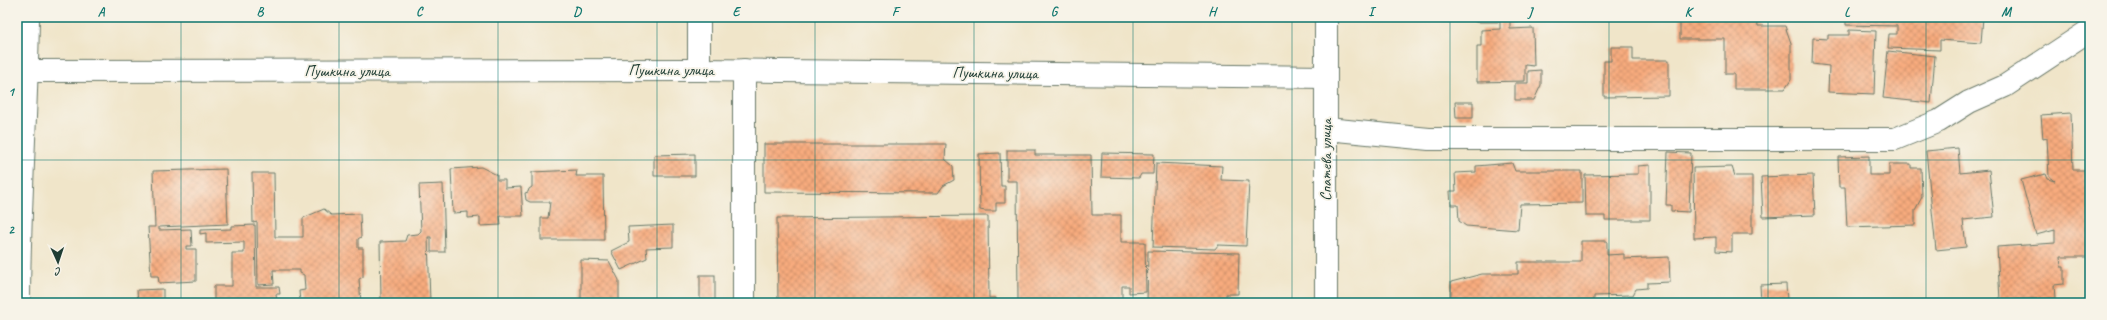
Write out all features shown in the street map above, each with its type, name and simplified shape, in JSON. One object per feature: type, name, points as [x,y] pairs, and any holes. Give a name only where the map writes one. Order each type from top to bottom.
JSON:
[{"type":"street","points":[[19,303],[22,71],[28,17]]},
{"type":"street","points":[[699,17],[699,70]]},
{"type":"street","name":"Спатева улица","points":[[1326,17],[1326,303]]},
{"type":"street","points":[[1327,129],[1429,139],[1895,140],[1939,121],[1968,102],[2005,86],[2090,30]]},
{"type":"street","points":[[744,70],[744,303]]},
{"type":"street","name":"Пушкина улица","points":[[22,71],[744,70],[1326,77]]},
{"type":"building","points":[[1469,17],[1520,17],[1520,21],[1510,21],[1510,29],[1533,28],[1534,66],[1525,65],[1525,81],[1477,82],[1477,46],[1481,46],[1481,30],[1500,29],[1500,22],[1476,22]]},
{"type":"building","points":[[1680,17],[1757,17],[1758,26],[1785,26],[1791,43],[1791,80],[1785,89],[1734,89],[1734,74],[1725,74],[1725,39],[1680,39]]},
{"type":"building","points":[[1846,17],[1983,17],[1981,43],[1940,40],[1940,50],[1888,48],[1889,34],[1897,34],[1897,26],[1846,25]]},
{"type":"building","points":[[1849,30],[1876,31],[1874,94],[1828,92],[1829,66],[1812,64],[1813,38],[1828,39],[1828,35],[1849,35]]},
{"type":"building","points":[[1611,47],[1633,47],[1633,60],[1669,60],[1669,96],[1604,97],[1604,61],[1611,61]]},
{"type":"building","points":[[1888,51],[1935,56],[1931,103],[1883,98]]},
{"type":"building","points":[[1541,70],[1541,85],[1534,100],[1515,100],[1515,83],[1528,83],[1528,71]]},
{"type":"building","points":[[1455,102],[1473,102],[1473,118],[1456,118]]},
{"type":"building","points":[[2071,113],[2073,170],[2090,170],[2090,257],[2060,257],[2061,267],[2064,267],[2064,284],[2054,285],[2055,298],[2000,300],[1997,247],[2055,243],[2055,230],[2036,235],[2021,180],[2045,174],[2047,179],[2055,181],[2049,177],[2047,138],[2043,139],[2041,115]]},
{"type":"building","points":[[764,144],[946,144],[945,159],[953,166],[954,180],[943,186],[938,193],[764,192]]},
{"type":"building","points":[[1958,148],[1960,173],[1989,170],[1994,217],[1963,220],[1966,247],[1936,250],[1926,151]]},
{"type":"building","points":[[1007,150],[1035,150],[1035,155],[1091,155],[1092,215],[1121,215],[1121,242],[1145,242],[1146,292],[1129,293],[1129,286],[1122,286],[1122,303],[1018,303],[1017,181],[1007,181]]},
{"type":"building","points":[[1668,152],[1691,153],[1689,212],[1671,211],[1671,205],[1666,205]]},
{"type":"building","points":[[1000,153],[1001,186],[1005,186],[1005,203],[996,203],[996,211],[980,210],[979,154]]},
{"type":"building","points":[[1102,153],[1154,154],[1153,174],[1141,174],[1139,178],[1101,177]]},
{"type":"building","points":[[695,154],[695,176],[654,176],[654,155]]},
{"type":"building","points":[[1869,156],[1869,175],[1889,175],[1889,164],[1911,164],[1911,168],[1921,168],[1922,197],[1915,210],[1915,225],[1847,227],[1845,187],[1839,187],[1838,157]]},
{"type":"building","points":[[1156,163],[1222,166],[1221,180],[1249,181],[1246,246],[1218,245],[1215,249],[1153,247]]},
{"type":"building","points":[[1512,163],[1515,171],[1582,171],[1582,203],[1520,204],[1518,230],[1466,226],[1459,221],[1458,205],[1451,205],[1450,191],[1456,191],[1455,173],[1476,172],[1476,166]]},
{"type":"building","points":[[1650,165],[1650,220],[1605,220],[1605,216],[1586,216],[1585,175],[1638,174],[1638,166]]},
{"type":"building","points":[[481,167],[497,175],[497,180],[505,180],[505,188],[521,187],[523,216],[500,216],[501,225],[480,226],[480,217],[468,218],[468,212],[453,213],[451,169]]},
{"type":"building","points":[[1732,167],[1735,176],[1752,176],[1752,234],[1732,234],[1732,252],[1716,251],[1716,237],[1694,238],[1693,168]]},
{"type":"building","points":[[226,169],[228,224],[159,227],[159,230],[191,229],[192,246],[186,246],[186,249],[196,249],[196,281],[159,283],[158,276],[151,276],[148,227],[155,227],[153,171]]},
{"type":"building","points":[[577,170],[576,176],[603,176],[604,240],[541,240],[541,218],[548,218],[550,202],[530,202],[526,200],[525,193],[532,187],[532,172]]},
{"type":"building","points":[[252,173],[274,173],[275,237],[303,237],[303,218],[324,209],[331,215],[360,214],[361,237],[358,239],[358,248],[363,248],[363,277],[359,279],[361,303],[300,303],[299,291],[305,290],[304,275],[300,273],[300,270],[273,270],[274,284],[258,285],[257,222],[253,223]]},
{"type":"building","points":[[1813,175],[1815,215],[1763,217],[1761,177]]},
{"type":"building","points":[[443,184],[445,252],[431,252],[431,237],[428,237],[430,303],[374,303],[381,299],[380,242],[405,241],[407,235],[418,234],[421,231],[419,185]]},
{"type":"building","points":[[988,216],[989,298],[996,298],[996,303],[928,303],[928,300],[910,300],[910,303],[778,303],[777,218]]},
{"type":"building","points":[[255,225],[256,287],[279,287],[280,294],[276,294],[277,303],[214,303],[214,286],[232,286],[232,253],[244,253],[244,242],[206,243],[206,233],[200,234],[200,230],[231,229],[231,226]]},
{"type":"building","points":[[673,225],[673,247],[646,248],[647,258],[621,270],[611,251],[629,242],[628,227]]},
{"type":"building","points":[[1581,241],[1607,241],[1607,255],[1624,254],[1624,259],[1669,257],[1670,282],[1647,283],[1647,288],[1636,289],[1633,295],[1594,296],[1594,303],[1451,303],[1451,282],[1482,274],[1518,274],[1518,262],[1581,262]]},
{"type":"building","points":[[1148,251],[1239,253],[1238,294],[1226,294],[1226,303],[1147,303]]},
{"type":"building","points":[[581,260],[609,261],[619,280],[619,303],[581,303]]},
{"type":"building","points":[[700,275],[715,275],[715,303],[700,303]]},
{"type":"building","points":[[1786,284],[1787,301],[1761,303],[1760,285]]},
{"type":"building","points":[[163,289],[163,303],[138,303],[137,290]]}]
